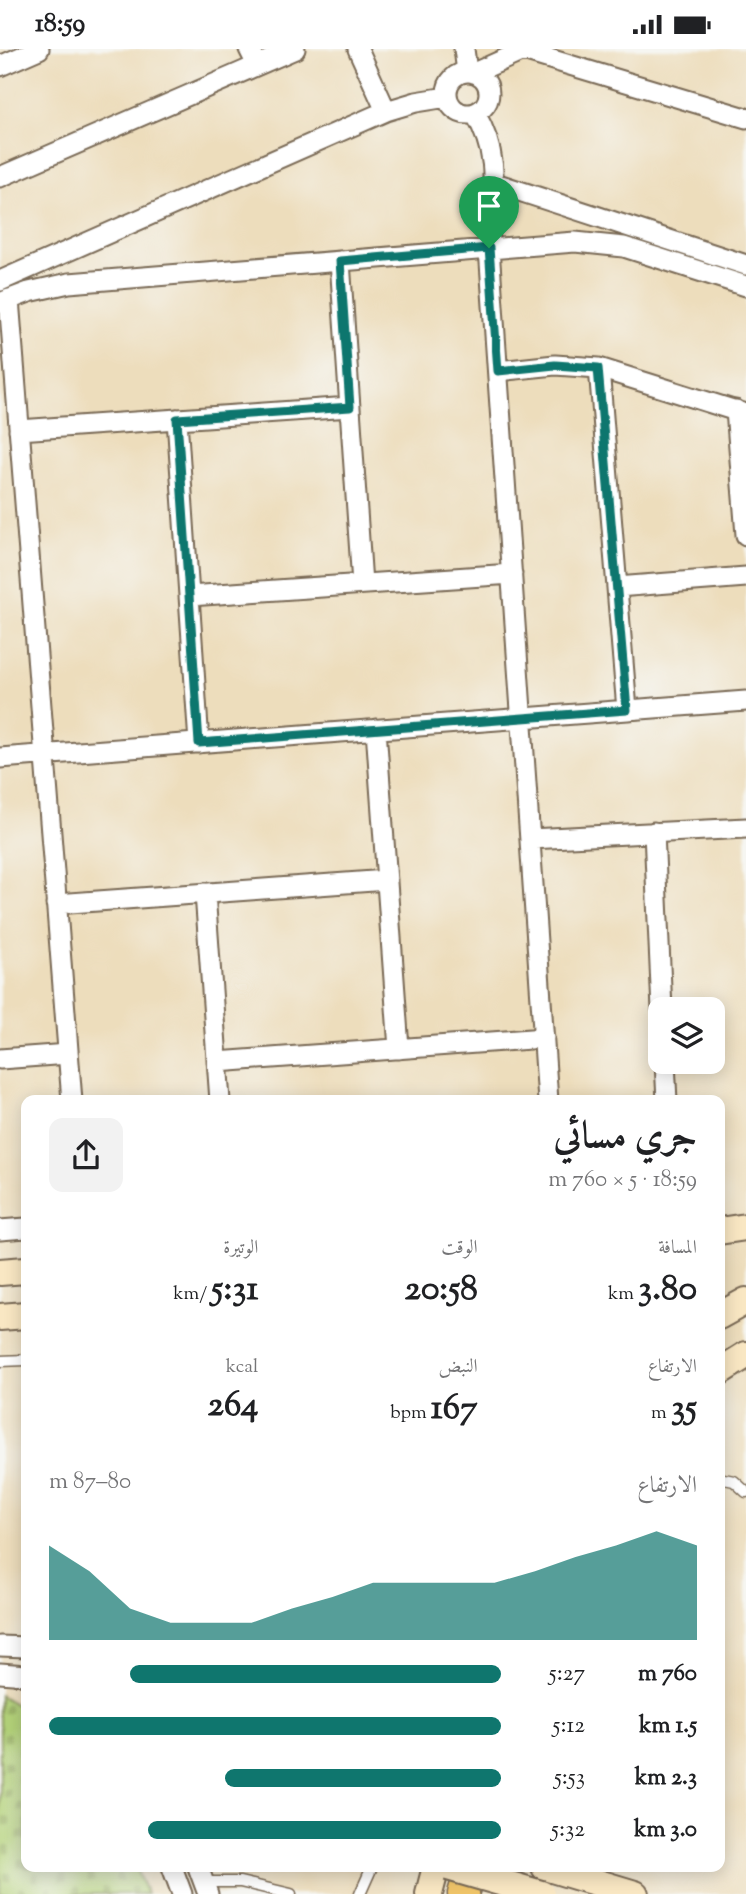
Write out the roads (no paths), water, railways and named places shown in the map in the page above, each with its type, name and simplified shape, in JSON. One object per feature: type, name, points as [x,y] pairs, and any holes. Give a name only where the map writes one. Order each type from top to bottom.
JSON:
[{"type":"main road","points":[[725,1230],[746,1227]]},
{"type":"main road","points":[[0,1272],[21,1270]]},
{"type":"main road","points":[[725,1313],[746,1301]]},
{"type":"main road","points":[[0,1317],[21,1315]]},
{"type":"main road","points":[[725,1368],[746,1355]]},
{"type":"main road","points":[[429,1894],[435,1872]]},
{"type":"main road","points":[[465,1872],[541,1894]]},
{"type":"main road","points":[[463,1894],[470,1872]]},
{"type":"main road","points":[[480,1894],[483,1872]]},
{"type":"main road","points":[[562,1872],[629,1892]]},
{"type":"street","points":[[0,66],[39,49]]},
{"type":"street","points":[[0,177],[253,57],[295,49]]},
{"type":"street","points":[[358,49],[386,111]]},
{"type":"street","points":[[464,49],[471,73],[485,81],[489,93],[486,105],[469,115],[457,112],[449,103],[447,97],[452,80],[471,73],[525,50],[745,116]]},
{"type":"street","points":[[3,294],[386,111],[447,97]]},
{"type":"street","points":[[475,113],[488,139],[494,168],[489,248],[548,1095]]},
{"type":"street","points":[[495,183],[746,265]]},
{"type":"street","points":[[3,294],[69,283],[575,242],[607,244],[641,252],[746,286]]},
{"type":"street","points":[[340,261],[362,584]]},
{"type":"street","points":[[3,294],[19,430],[72,1095]]},
{"type":"street","points":[[498,371],[555,365],[598,368],[741,412],[746,535]]},
{"type":"street","points":[[598,368],[627,710]]},
{"type":"street","points":[[19,430],[350,407]]},
{"type":"street","points":[[177,419],[199,743]]},
{"type":"street","points":[[189,596],[512,574]]},
{"type":"street","points":[[617,587],[746,577]]},
{"type":"street","points":[[0,758],[746,701]]},
{"type":"street","points":[[376,730],[399,1049]]},
{"type":"street","points":[[530,839],[746,828]]},
{"type":"street","points":[[653,832],[661,997]]},
{"type":"street","points":[[56,904],[387,880]]},
{"type":"street","points":[[205,893],[220,1095]]},
{"type":"street","points":[[217,1062],[544,1038]]},
{"type":"street","points":[[0,1059],[68,1053]]},
{"type":"street","points":[[666,1074],[667,1095]]},
{"type":"street","points":[[0,1230],[21,1228]]},
{"type":"street","points":[[0,1646],[21,1647]]},
{"type":"street","points":[[0,1673],[21,1675]]},
{"type":"street","points":[[175,1872],[182,1894]]},
{"type":"lane","points":[[0,1361],[21,1360]]},
{"type":"lane","points":[[725,1479],[734,1481],[746,1492]]},
{"type":"lane","points":[[360,1894],[370,1872]]},
{"type":"lane","points":[[499,1894],[514,1872]]},
{"type":"lane","points":[[203,1881],[240,1882],[291,1894]]}]
